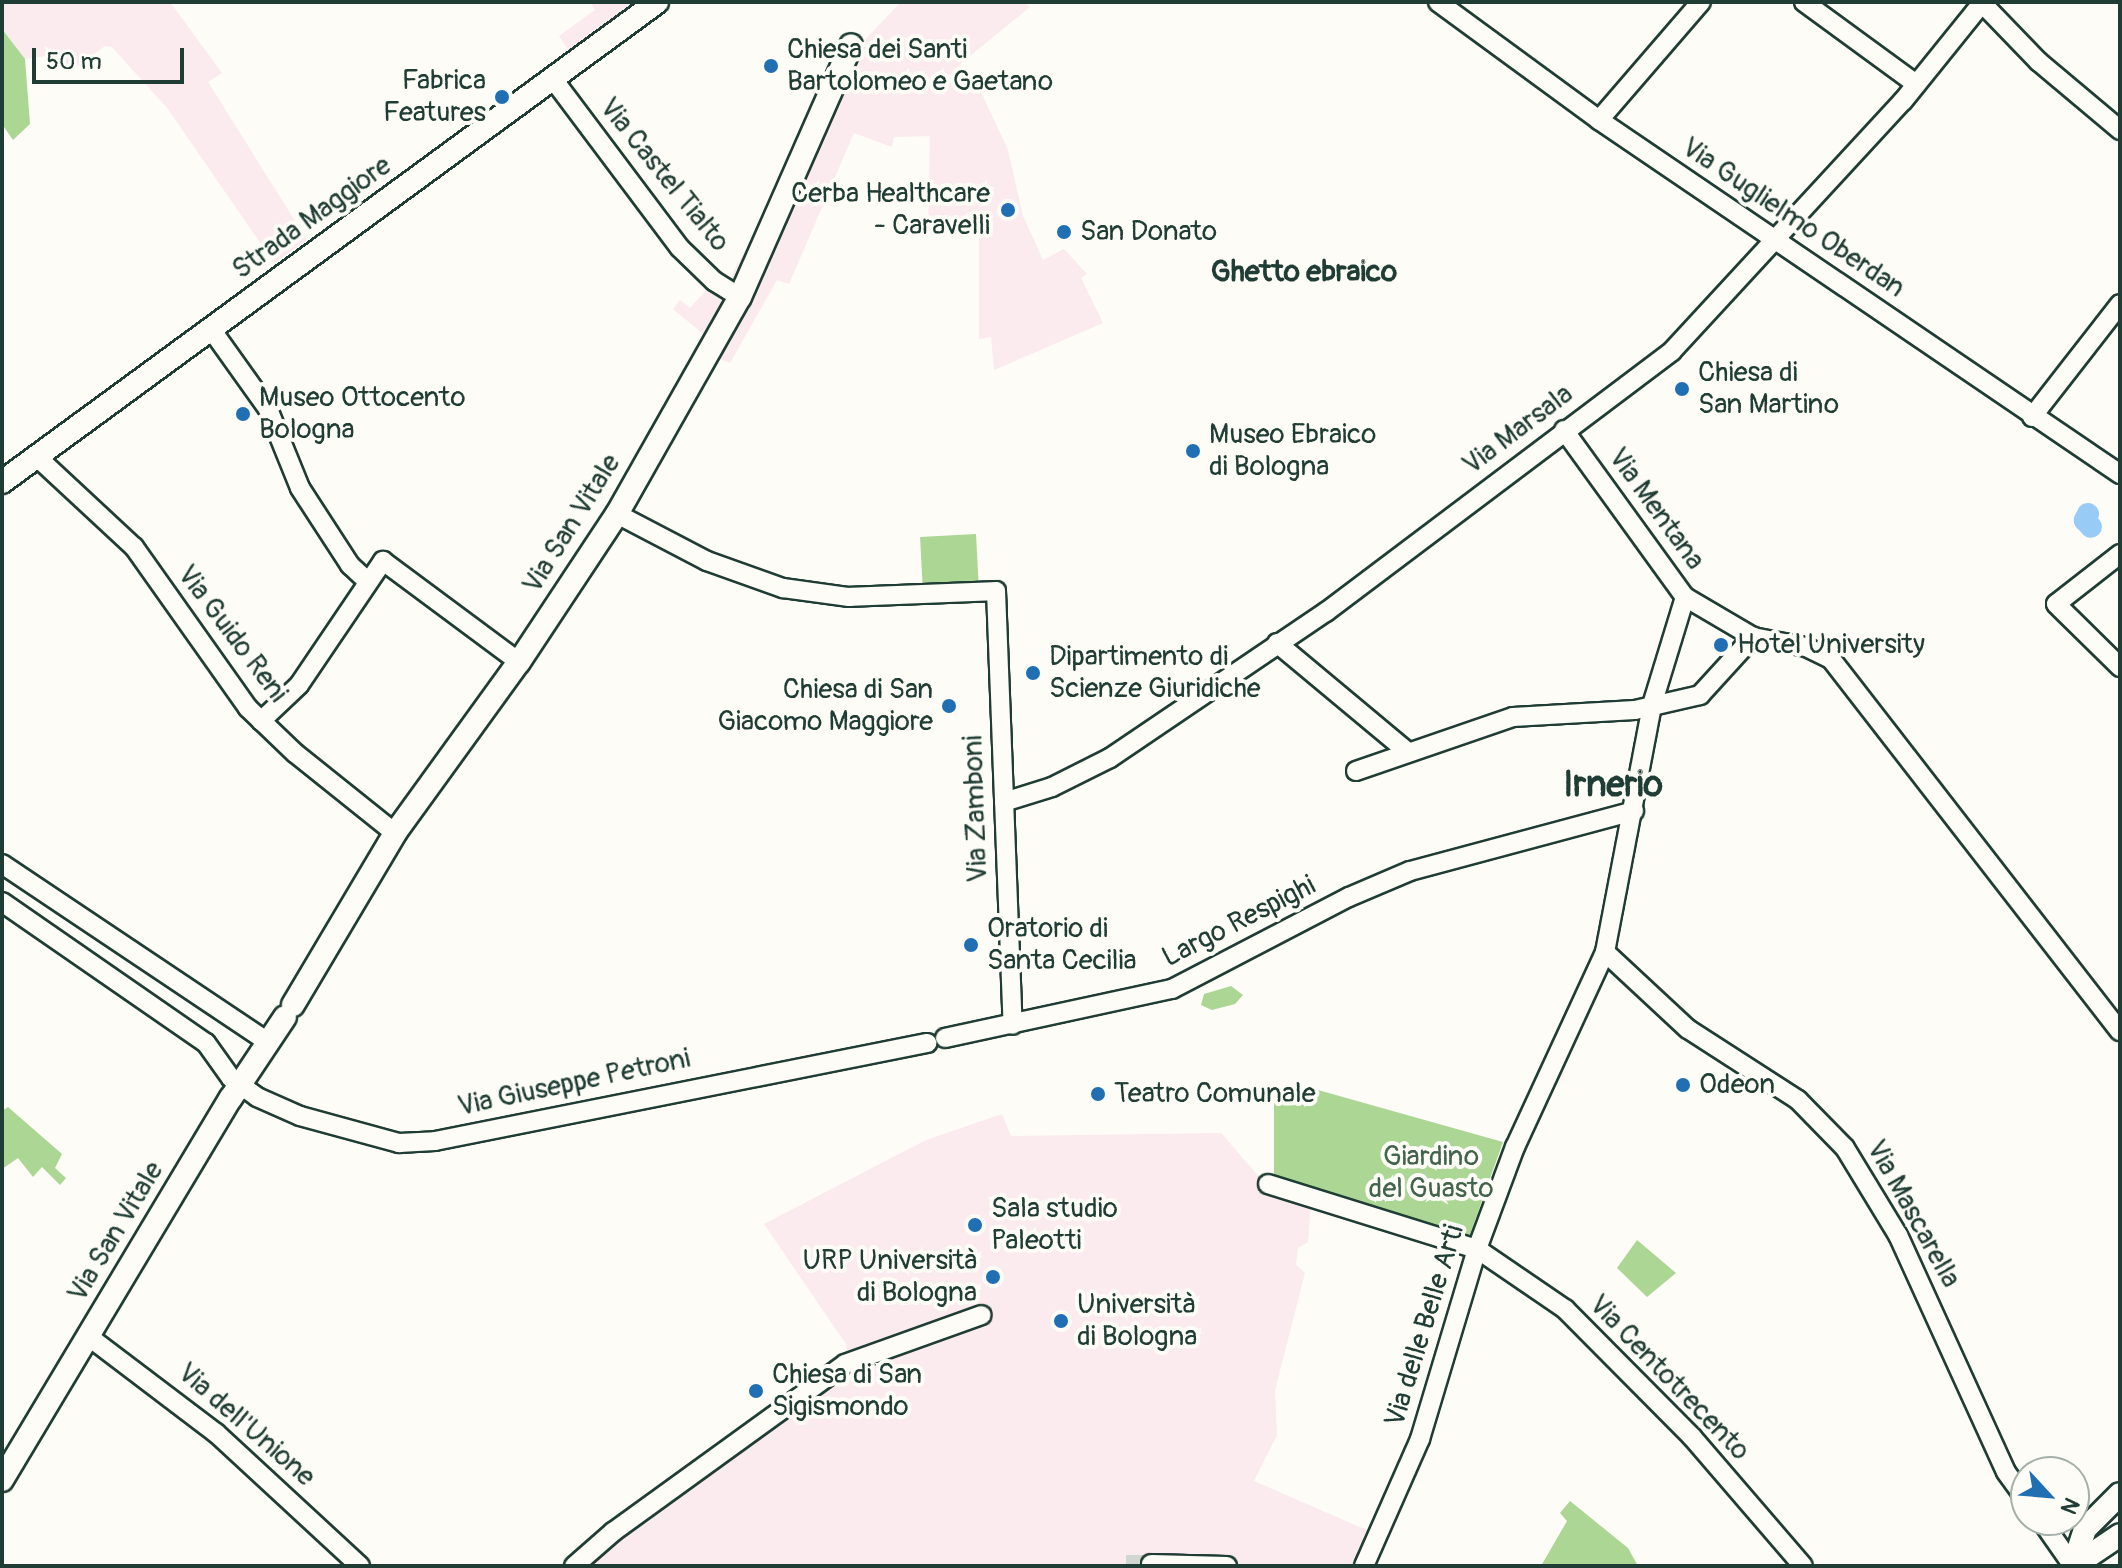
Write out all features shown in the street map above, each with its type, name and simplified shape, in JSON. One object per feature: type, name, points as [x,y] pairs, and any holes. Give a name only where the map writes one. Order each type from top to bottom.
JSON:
[{"type":"street","name":"Strada Maggiore","points":[[2,482],[657,2]]},
{"type":"street","name":"Via Guglielmo Oberdan","points":[[1438,2],[1599,120],[2120,474]]},
{"type":"street","points":[[1599,120],[1701,2]]},
{"type":"street","points":[[1804,2],[1916,84]]},
{"type":"street","points":[[1983,2],[2039,62],[2120,130]]},
{"type":"street","name":"Via Marsala","points":[[1004,802],[1052,787],[1110,758],[1326,612],[1687,337],[1774,237],[1916,84],[1983,2]]},
{"type":"street","name":"Via San Vitale","points":[[2,1480],[395,833],[519,662],[617,514],[740,297],[851,45]]},
{"type":"street","name":"Via Castel Tialto","points":[[553,79],[680,248],[714,281],[740,297]]},
{"type":"street","points":[[2032,417],[2120,304]]},
{"type":"street","points":[[211,329],[273,419],[300,488],[350,565],[367,581]]},
{"type":"street","name":"Via Mentana","points":[[1564,430],[1685,597],[1753,637],[1825,654],[2120,1031]]},
{"type":"street","name":"Via Guido Reni","points":[[37,457],[134,547],[203,650],[261,721],[395,833]]},
{"type":"street","name":"Via Zamboni","points":[[617,514],[707,561],[783,588],[849,597],[996,591],[1013,1025]]},
{"type":"street","points":[[2120,554],[2056,604],[2120,667]]},
{"type":"street","points":[[261,721],[299,685],[378,564],[387,562],[519,662]]},
{"type":"street","name":"Via delle Belle Arti","points":[[1364,1566],[1420,1439],[1477,1249],[1515,1147],[1605,952],[1652,705],[1685,597]]},
{"type":"street","points":[[1356,771],[1513,717],[1652,705],[1700,695],[1753,637]]},
{"type":"street","points":[[1277,643],[1408,752]]},
{"type":"street","name":"Largo Respighi","points":[[936,1041],[1185,984],[1349,897],[1423,867],[1634,811]]},
{"type":"street","points":[[2,864],[156,970],[268,1042]]},
{"type":"street","points":[[2,902],[137,999],[206,1043],[240,1087]]},
{"type":"street","name":"Via Mascarella","points":[[1605,952],[1688,1029],[1798,1100],[1845,1148],[1898,1235],[2010,1478]]},
{"type":"street","points":[[137,999],[156,970]]},
{"type":"street","name":"Via Giuseppe Petroni","points":[[240,1087],[300,1116],[411,1145],[936,1041]]},
{"type":"street","name":"Via Centotrecento","points":[[1268,1184],[1477,1249],[1565,1309],[1608,1348],[1803,1566]]},
{"type":"street","points":[[574,1566],[638,1513],[845,1364],[982,1315]]},
{"type":"street","name":"Via dell'Unione","points":[[88,1336],[216,1433],[360,1566]]},
{"type":"street","points":[[2074,1566],[2085,1529],[2120,1494]]},
{"type":"street","points":[[2074,1566],[2120,1535]]},
{"type":"street","points":[[2052,1536],[2074,1566]]},
{"type":"street","points":[[1151,1564],[1227,1566]]},
{"type":"shaded area","points":[[2,2],[170,2],[222,73],[208,82],[307,240],[274,263],[168,109],[112,47],[105,46],[71,71],[65,63],[57,69],[45,56],[25,59],[2,29]]},
{"type":"shaded area","points":[[590,2],[669,2],[579,66],[559,36],[595,10]]},
{"type":"shaded area","points":[[901,2],[1025,2],[1030,7],[960,64],[965,77],[972,73],[1008,150],[1023,216],[1043,260],[1064,249],[1087,274],[1081,278],[1103,323],[994,370],[991,337],[979,339],[979,232],[928,230],[930,136],[894,137],[892,147],[854,133],[789,284],[777,280],[730,363],[715,357],[707,337],[673,309],[680,300],[690,308],[711,285],[727,285],[779,185],[842,41],[857,48]]},
{"type":"shaded area","name":"Università di Bologna","points":[[1002,1114],[1011,1136],[1221,1133],[1260,1178],[1311,1202],[1308,1242],[1298,1248],[1296,1265],[1305,1273],[1275,1390],[1277,1435],[1254,1481],[1369,1531],[1376,1551],[1368,1566],[574,1566],[848,1363],[846,1344],[764,1224],[926,1140]]},
{"type":"green space","points":[[2,29],[25,59],[30,124],[13,140],[2,124]]},
{"type":"green space","points":[[976,534],[979,585],[923,588],[920,537]]},
{"type":"green space","points":[[1231,986],[1243,995],[1235,1004],[1212,1010],[1201,1005],[1204,994]]},
{"type":"green space","name":"Giardino del Guasto","points":[[1318,1090],[1503,1142],[1468,1240],[1274,1178],[1274,1095]]},
{"type":"green space","points":[[8,1107],[62,1154],[55,1168],[66,1178],[60,1185],[42,1167],[33,1177],[18,1158],[2,1169],[2,1111]]},
{"type":"green space","points":[[1637,1240],[1676,1273],[1647,1297],[1617,1268]]},
{"type":"green space","points":[[1570,1501],[1628,1548],[1638,1566],[1541,1566],[1567,1521],[1560,1513]]},
{"type":"waterway","points":[[2088,514],[2085,520],[2091,527]]},
{"type":"tunnel","points":[[1126,1564],[1151,1564]]},
{"type":"place","name":"Chiesa dei Santi Bartolomeo e Gaetano","points":[[771,66]]},
{"type":"place","name":"Fabrica Features","points":[[502,97]]},
{"type":"place","name":"Cerba Healthcare - Caravelli","points":[[1008,210]]},
{"type":"place","name":"San Donato","points":[[1064,232]]},
{"type":"place","name":"Chiesa di San Martino","points":[[1682,389]]},
{"type":"place","name":"Museo Ottocento Bologna","points":[[243,414]]},
{"type":"place","name":"Museo Ebraico di Bologna","points":[[1193,451]]},
{"type":"place","name":"Hotel University","points":[[1721,645]]},
{"type":"place","name":"Dipartimento di Scienze Giuridiche","points":[[1033,673]]},
{"type":"place","name":"Chiesa di San Giacomo Maggiore","points":[[949,706]]},
{"type":"place","name":"Oratorio di Santa Cecilia","points":[[971,945]]},
{"type":"place","name":"Odeon","points":[[1683,1085]]},
{"type":"place","name":"Teatro Comunale","points":[[1098,1094]]},
{"type":"place","name":"Sala studio Paleotti","points":[[975,1225]]},
{"type":"place","name":"URP Università di Bologna","points":[[993,1277]]},
{"type":"place","name":"Università di Bologna","points":[[1061,1321]]},
{"type":"place","name":"Chiesa di San Sigismondo","points":[[756,1391]]},
{"type":"district","name":"Ghetto ebraico","points":[[1304,272]]},
{"type":"district","name":"Irnerio","points":[[1613,785]]}]
